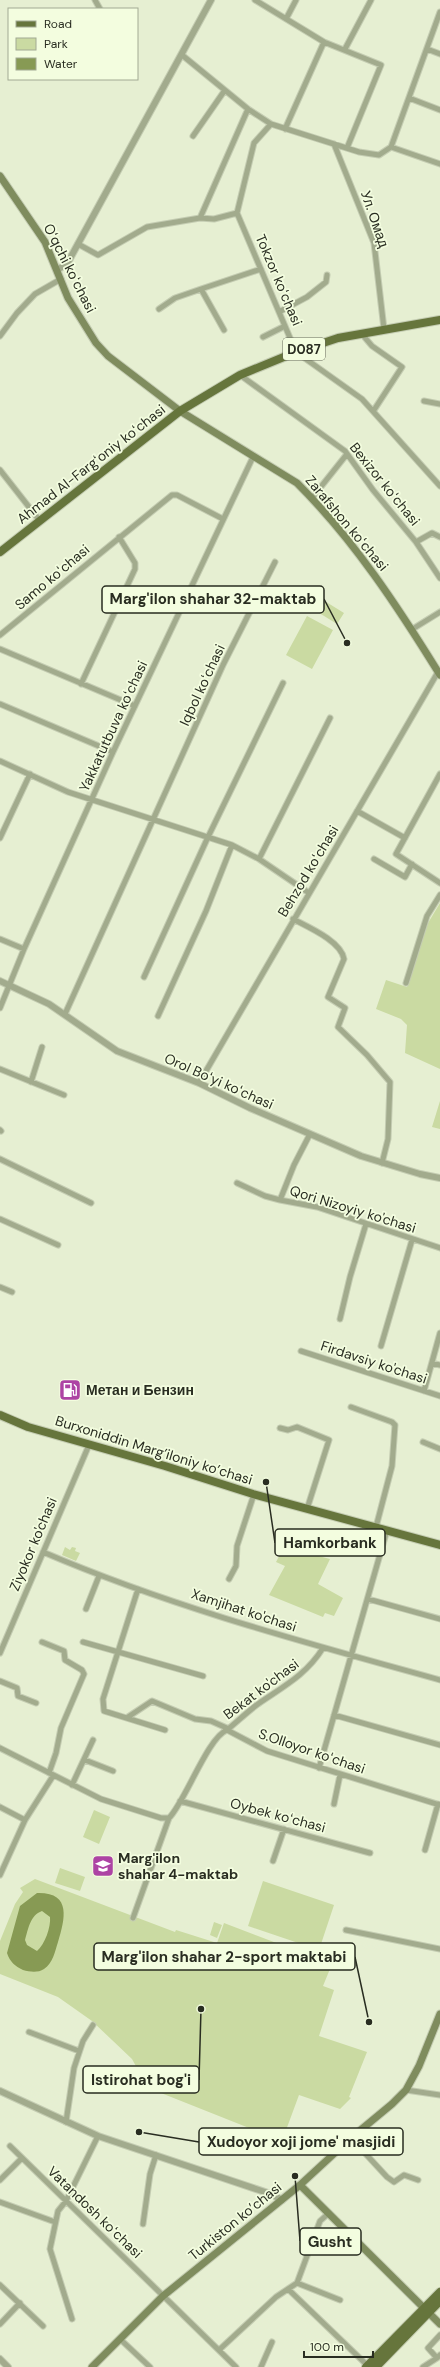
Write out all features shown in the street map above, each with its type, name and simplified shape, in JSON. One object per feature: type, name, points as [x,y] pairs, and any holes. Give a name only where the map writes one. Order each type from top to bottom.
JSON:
[{"type":"main road","name":"Oʻqchi koʻchasi","points":[[0,176],[46,242],[68,298],[96,343],[108,356],[180,411]]},
{"type":"main road","name":"D087","points":[[180,411],[240,375],[296,352],[338,338],[440,320]]},
{"type":"main road","name":"Zarafshon koʻchasi","points":[[180,411],[253,457],[285,474],[312,498],[376,575],[439,674]]},
{"type":"main road","name":"Ahmad Al-Fargʻoniy koʻchasi","points":[[0,552],[180,411]]},
{"type":"main road","name":"Burxoniddin Marg’iloniy ko’chasi","points":[[0,1415],[28,1426],[89,1445],[165,1466],[254,1494],[440,1545]]},
{"type":"main road","name":"Turkiston ko’chasi","points":[[92,2367],[163,2296],[300,2185],[350,2138],[392,2104],[406,2090],[419,2066],[440,2014]]},
{"type":"main road","points":[[300,2185],[440,2324]]},
{"type":"main road","points":[[370,2366],[426,2310],[440,2292]]},
{"type":"main road","points":[[426,2310],[440,2301]]},
{"type":"street","points":[[57,270],[67,264],[211,0]]},
{"type":"street","points":[[255,0],[324,42],[381,65],[347,148]]},
{"type":"street","points":[[286,19],[296,0]]},
{"type":"street","points":[[345,50],[371,0]]},
{"type":"street","points":[[182,55],[248,109],[271,124],[347,148],[379,155],[391,147],[440,12]]},
{"type":"street","points":[[285,129],[324,42]]},
{"type":"street","points":[[427,49],[440,54]]},
{"type":"street","points":[[193,136],[225,90]]},
{"type":"street","points":[[409,98],[440,110]]},
{"type":"street","points":[[200,218],[248,109]]},
{"type":"street","points":[[78,244],[98,255],[147,227],[200,218],[214,219],[237,213],[254,143],[271,124]]},
{"type":"street","name":"Ул. Омад","points":[[334,144],[374,243],[384,329]]},
{"type":"street","points":[[391,147],[440,164]]},
{"type":"street","name":"Tokzor koʻchasi","points":[[237,213],[296,352]]},
{"type":"street","points":[[159,309],[174,298],[261,269]]},
{"type":"street","points":[[279,312],[307,298],[326,282],[327,275]]},
{"type":"street","points":[[1,332],[35,294],[61,279]]},
{"type":"street","points":[[201,289],[224,330]]},
{"type":"street","points":[[262,336],[285,326]]},
{"type":"street","points":[[361,333],[372,346],[402,367],[374,410]]},
{"type":"street","points":[[296,352],[362,399],[374,410],[440,486]]},
{"type":"street","name":"Bexizor koʻchasi","points":[[240,375],[335,443],[347,454],[373,490],[416,542],[440,578]]},
{"type":"street","points":[[424,401],[440,404]]},
{"type":"street","points":[[312,498],[347,454]]},
{"type":"street","name":"Yakkatutbuva koʻchasi","points":[[0,1008],[24,949],[113,752],[253,457]]},
{"type":"street","points":[[0,470],[40,521]]},
{"type":"street","name":"Samo koʻchasi","points":[[0,635],[174,494],[223,519]]},
{"type":"street","points":[[416,542],[432,534],[440,537]]},
{"type":"street","points":[[81,684],[135,569],[135,563],[118,538]]},
{"type":"street","name":"Iqbol koʻchasi","points":[[65,1014],[223,665],[276,562]]},
{"type":"street","points":[[411,630],[440,612]]},
{"type":"street","points":[[0,649],[135,706]]},
{"type":"street","name":"Behzod koʻchasi","points":[[199,1083],[293,919],[439,674]]},
{"type":"street","points":[[144,977],[208,837],[284,682]]},
{"type":"street","points":[[0,704],[113,752]]},
{"type":"street","points":[[259,859],[330,718]]},
{"type":"street","points":[[0,761],[68,792],[93,798],[153,820],[232,845],[259,859],[309,893]]},
{"type":"street","points":[[0,838],[30,774]]},
{"type":"street","points":[[440,774],[396,854],[440,883]]},
{"type":"street","points":[[357,811],[405,838]]},
{"type":"street","points":[[158,1016],[206,911],[232,845]]},
{"type":"street","points":[[374,859],[405,877],[412,864]]},
{"type":"street","points":[[406,983],[427,916],[440,895]]},
{"type":"street","points":[[293,919],[326,936],[343,954],[344,958],[328,997],[345,1008],[338,1027],[367,1055],[390,1082],[388,1139],[382,1163]]},
{"type":"street","points":[[0,939],[24,949]]},
{"type":"street","name":"Orol Boʻyi koʻchasi","points":[[0,981],[10,984],[65,1014],[90,1034],[117,1051],[199,1083],[310,1134],[382,1163],[440,1178]]},
{"type":"street","points":[[31,1082],[42,1047]]},
{"type":"street","points":[[0,1069],[64,1095]]},
{"type":"street","name":"Qori Nizoyiy ko'chasi","points":[[310,1134],[294,1165],[280,1200],[317,1207],[412,1240],[440,1248]]},
{"type":"street","points":[[0,1160],[91,1203]]},
{"type":"street","points":[[237,1183],[265,1196],[280,1200]]},
{"type":"street","points":[[0,1219],[58,1245]]},
{"type":"street","points":[[340,1319],[350,1277],[366,1224]]},
{"type":"street","points":[[381,1346],[412,1240]]},
{"type":"street","points":[[0,1287],[12,1292]]},
{"type":"street","points":[[424,1391],[440,1334]]},
{"type":"street","name":"Firdavsiy ko'chasi","points":[[302,1351],[440,1396]]},
{"type":"street","points":[[432,1363],[440,1365]]},
{"type":"street","points":[[351,1407],[392,1422],[395,1425],[392,1466],[376,1527]]},
{"type":"street","points":[[280,1428],[288,1430],[297,1427],[329,1440],[307,1509]]},
{"type":"street","points":[[424,1442],[440,1449]]},
{"type":"street","name":"Ziyokor ko'chasi","points":[[0,1653],[89,1445]]},
{"type":"street","points":[[229,1579],[236,1566],[237,1546],[254,1494]]},
{"type":"street","points":[[319,1768],[350,1655],[368,1599],[387,1530]]},
{"type":"street","name":"Xamjihat ko'chasi","points":[[43,1552],[99,1576],[138,1589],[323,1648],[440,1680]]},
{"type":"street","points":[[86,1609],[99,1576]]},
{"type":"street","points":[[138,1589],[117,1651],[103,1700],[104,1711],[128,1717],[138,1723],[165,1730]]},
{"type":"street","points":[[368,1599],[440,1619]]},
{"type":"street","points":[[0,1874],[25,1820],[51,1775],[61,1728],[84,1674],[84,1672],[64,1660],[64,1650],[42,1642]]},
{"type":"street","points":[[83,1642],[203,1676]]},
{"type":"street","name":"Bekat ko'chasi","points":[[228,1730],[256,1706],[296,1679],[312,1665],[323,1648]]},
{"type":"street","points":[[0,1682],[17,1688],[18,1696],[36,1703]]},
{"type":"street","name":"S.Olloyor koʻchasi","points":[[128,1717],[152,1701],[195,1719],[210,1721],[267,1751],[439,1805]]},
{"type":"street","points":[[334,1715],[440,1745]]},
{"type":"street","points":[[133,1918],[170,1818],[215,1742],[228,1730]]},
{"type":"street","points":[[72,1785],[85,1760],[93,1740]]},
{"type":"street","points":[[0,1748],[51,1775],[116,1804],[161,1818],[170,1818]]},
{"type":"street","points":[[85,1760],[113,1770]]},
{"type":"street","points":[[334,1804],[340,1775]]},
{"type":"street","name":"Oybek koʻchasi","points":[[180,1801],[370,1853]]},
{"type":"street","points":[[425,1850],[439,1805]]},
{"type":"street","points":[[0,1807],[25,1820]]},
{"type":"street","points":[[273,1861],[284,1829]]},
{"type":"street","points":[[346,1930],[440,1949]]},
{"type":"street","points":[[66,2122],[70,2083],[79,2051],[93,2025]]},
{"type":"street","points":[[29,2032],[79,2051]]},
{"type":"street","points":[[406,2090],[440,2096]]},
{"type":"street","points":[[0,2091],[98,2136],[271,2194],[282,2200]]},
{"type":"street","points":[[72,2319],[50,2249],[58,2211],[66,2201],[98,2136]]},
{"type":"street","points":[[350,2138],[387,2177],[394,2182],[404,2175],[418,2180]]},
{"type":"street","name":"Vatandosh koʻchasi","points":[[10,2146],[236,2367]]},
{"type":"street","points":[[143,2224],[150,2174],[156,2155]]},
{"type":"street","points":[[0,2180],[22,2158]]},
{"type":"street","points":[[0,2202],[55,2222]]},
{"type":"street","points":[[219,2350],[243,2326],[297,2283],[320,2221],[329,2213]]},
{"type":"street","points":[[297,2283],[340,2300]]},
{"type":"street","points":[[0,2285],[43,2326]]},
{"type":"street","points":[[288,2289],[370,2366]]},
{"type":"street","points":[[0,2324],[20,2303]]},
{"type":"street","points":[[423,2367],[438,2356],[428,2348],[440,2335]]},
{"type":"street","points":[[120,2339],[150,2367]]},
{"type":"street","points":[[261,2367],[272,2342]]},
{"type":"street","points":[[0,2359],[8,2367]]},
{"type":"green space","points":[[323,600],[344,613],[337,624],[316,611]]},
{"type":"green space","points":[[307,616],[333,630],[312,669],[286,655]]},
{"type":"green space","points":[[440,903],[440,1069],[405,1053],[407,1025],[401,1019],[376,1009],[386,980],[407,987],[428,923]]},
{"type":"green space","points":[[440,1101],[440,1129],[432,1127]]},
{"type":"green space","points":[[65,1547],[70,1550],[72,1547],[76,1548],[75,1551],[80,1553],[76,1561],[62,1555]]},
{"type":"green space","points":[[284,1547],[330,1559],[318,1584],[343,1598],[334,1616],[325,1613],[323,1617],[269,1595],[285,1566],[276,1562]]},
{"type":"green space","points":[[94,1810],[110,1817],[99,1844],[83,1837]]},
{"type":"green space","points":[[60,1868],[85,1877],[80,1891],[55,1883]]},
{"type":"green space","points":[[35,1879],[175,1932],[176,1930],[217,1943],[224,1923],[332,1964],[323,1986],[334,1990],[319,2036],[367,2052],[349,2097],[351,2098],[340,2109],[299,2095],[282,2141],[161,2093],[143,2079],[132,2059],[92,2021],[58,1997],[0,1974],[0,1941],[15,1904],[23,1892],[20,1888]]},
{"type":"green space","points":[[263,1881],[334,1905],[319,1950],[248,1926]]},
{"type":"green space","points":[[214,1922],[222,1925],[217,1938],[210,1935]]},
{"type":"water","points":[[37,1893],[48,1894],[56,1897],[61,1902],[63,1908],[63,1924],[53,1957],[50,1964],[39,1971],[34,1972],[23,1970],[11,1961],[7,1953],[20,1906]],"holes":[[[42,1911],[50,1917],[50,1926],[47,1935],[43,1944],[37,1951],[27,1945],[25,1940],[30,1923],[32,1919]]]},
{"type":"place","name":"Marg'ilon shahar 32-maktab","points":[[347,643]]},
{"type":"place","name":"Метан и Бензин","points":[[70,1390]]},
{"type":"place","name":"Hamkorbank","points":[[266,1482]]},
{"type":"place","name":"Marg'ilon shahar 4-maktab","points":[[103,1866]]},
{"type":"place","name":"Istirohat bog'i","points":[[201,2009]]},
{"type":"place","name":"Marg'ilon shahar 2-sport maktabi","points":[[369,2022]]},
{"type":"place","name":"Xudoyor xoji jome' masjidi","points":[[139,2132]]},
{"type":"place","name":"Gusht","points":[[295,2176]]}]
